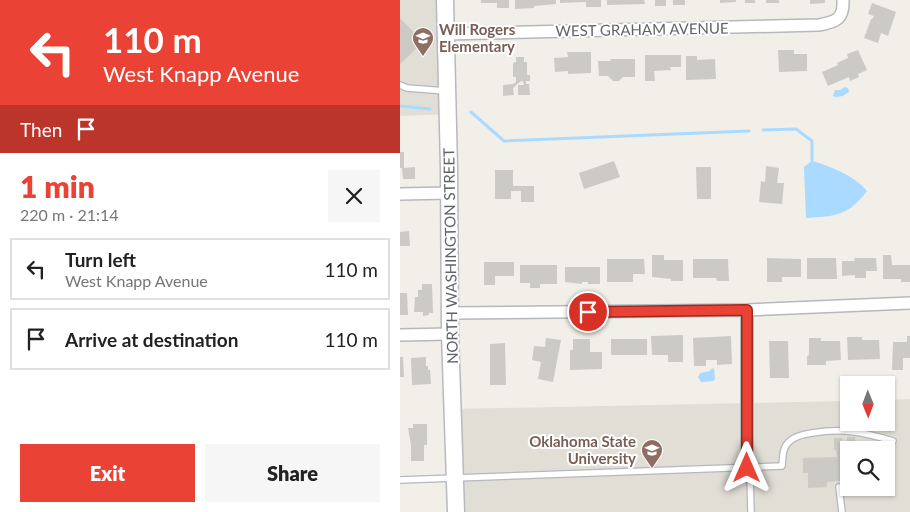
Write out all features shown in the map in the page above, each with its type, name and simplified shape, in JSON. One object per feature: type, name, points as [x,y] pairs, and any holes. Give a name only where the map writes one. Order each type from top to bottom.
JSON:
[{"type":"main road","name":"NORTH WASHINGTON STREET","points":[[445,0],[450,193],[450,334],[456,512]]},
{"type":"street","name":"WEST GRAHAM AVENUE","points":[[446,34],[802,26],[832,23],[837,20],[842,14],[843,0]]},
{"type":"street","points":[[400,194],[450,193]]},
{"type":"street","points":[[450,313],[747,310],[910,303]]},
{"type":"street","points":[[747,310],[747,468]]},
{"type":"street","points":[[400,335],[450,334]]},
{"type":"lane","points":[[400,85],[407,88],[448,92]]},
{"type":"lane","points":[[400,480],[782,466],[783,452],[790,440],[804,434],[849,430],[893,441]]},
{"type":"lane","points":[[747,468],[750,474],[751,512]]},
{"type":"lane","points":[[839,487],[842,512]]},
{"type":"shaded area","name":"Will Rogers Elementary","points":[[400,0],[444,0],[446,114],[400,116]]},
{"type":"shaded area","name":"Oklahoma State University","points":[[910,399],[910,512],[457,512],[454,409],[840,401],[840,431],[895,431],[895,400]]},
{"type":"water","points":[[848,88],[849,92],[843,96],[833,96],[835,90]]},
{"type":"water","points":[[812,161],[849,176],[867,191],[854,205],[841,213],[806,218],[804,167]]},
{"type":"water","points":[[714,368],[715,379],[713,381],[701,382],[698,377],[700,373]]},
{"type":"building","points":[[481,0],[509,0],[509,8],[497,8],[497,3],[481,3]]},
{"type":"building","points":[[515,0],[556,0],[556,4],[515,9]]},
{"type":"building","points":[[560,0],[601,0],[601,7],[586,7],[586,2],[560,3]]},
{"type":"building","points":[[607,0],[644,0],[645,4],[607,5]]},
{"type":"building","points":[[655,0],[666,0],[666,6],[655,6]]},
{"type":"building","points":[[673,0],[685,0],[685,5],[673,5]]},
{"type":"building","points":[[720,0],[736,0],[736,2],[720,3]]},
{"type":"building","points":[[745,0],[755,0],[755,3],[745,3]]},
{"type":"building","points":[[766,0],[779,0],[779,3],[766,3]]},
{"type":"building","points":[[810,0],[825,0],[825,3],[810,4]]},
{"type":"building","points":[[872,3],[896,12],[888,36],[881,33],[878,43],[864,38],[874,16],[868,14]]},
{"type":"building","points":[[400,18],[423,42],[400,64]]},
{"type":"building","points":[[778,50],[794,50],[794,54],[807,54],[807,71],[779,72]]},
{"type":"building","points":[[858,50],[867,70],[858,74],[859,77],[850,81],[849,77],[828,86],[822,72],[838,65],[837,63],[848,58],[847,54]]},
{"type":"building","points":[[567,52],[591,52],[591,73],[568,74],[568,71],[555,72],[554,58],[568,57]]},
{"type":"building","points":[[645,55],[681,55],[681,67],[670,67],[671,70],[654,71],[655,81],[645,81]]},
{"type":"building","points":[[686,56],[697,56],[697,60],[715,59],[716,79],[686,80]]},
{"type":"building","points":[[516,57],[524,57],[524,62],[527,62],[527,75],[530,75],[530,81],[526,81],[526,84],[529,84],[530,95],[518,95],[518,85],[524,85],[523,81],[521,81],[513,88],[514,95],[503,96],[503,85],[516,82],[516,77],[513,77],[513,63],[516,62]]},
{"type":"building","points":[[611,59],[635,59],[635,77],[623,77],[619,81],[613,81],[608,76],[599,76],[598,61],[610,61]]},
{"type":"building","points":[[400,152],[404,152],[404,168],[415,167],[415,179],[403,179],[402,168],[400,168]]},
{"type":"building","points":[[614,161],[620,177],[584,189],[579,173]]},
{"type":"building","points":[[766,166],[779,168],[777,183],[784,183],[782,204],[759,202],[761,181],[765,182]]},
{"type":"building","points":[[696,167],[711,167],[711,199],[697,199]]},
{"type":"building","points":[[495,170],[513,170],[513,186],[534,186],[534,202],[521,202],[521,191],[511,191],[511,199],[495,199]]},
{"type":"building","points":[[409,231],[410,246],[400,246],[400,232]]},
{"type":"building","points":[[652,255],[664,255],[664,260],[683,260],[683,281],[671,281],[671,279],[652,277]]},
{"type":"building","points":[[883,255],[891,255],[892,265],[910,265],[910,282],[901,282],[901,279],[883,279]]},
{"type":"building","points":[[767,258],[801,259],[801,277],[782,277],[782,282],[767,282]]},
{"type":"building","points":[[807,258],[836,258],[837,279],[807,279]]},
{"type":"building","points":[[854,258],[876,258],[877,271],[866,271],[866,278],[855,278],[855,275],[842,276],[842,261],[855,261]]},
{"type":"building","points":[[607,259],[644,259],[645,274],[633,274],[633,282],[607,282]]},
{"type":"building","points":[[693,259],[728,259],[729,281],[717,281],[716,278],[693,278]]},
{"type":"building","points":[[484,262],[514,262],[514,276],[495,276],[495,285],[484,285]]},
{"type":"building","points":[[520,265],[557,265],[557,284],[540,284],[540,288],[530,288],[530,283],[520,283]]},
{"type":"building","points":[[565,267],[600,267],[600,284],[565,282]]},
{"type":"building","points":[[422,284],[432,284],[433,313],[423,316],[423,312],[414,312],[415,297],[418,297],[418,290],[422,290]]},
{"type":"building","points":[[400,293],[407,293],[408,315],[400,315]]},
{"type":"building","points":[[683,335],[683,362],[668,362],[668,355],[652,355],[651,336]]},
{"type":"building","points":[[731,336],[732,364],[717,365],[717,360],[706,360],[706,366],[694,366],[693,338]]},
{"type":"building","points":[[907,336],[910,336],[910,358],[903,358],[903,370],[892,370],[893,342],[907,342]]},
{"type":"building","points":[[847,337],[862,337],[862,340],[879,340],[880,359],[848,360]]},
{"type":"building","points":[[546,338],[561,340],[553,382],[538,379],[541,362],[532,360],[534,346],[545,347]]},
{"type":"building","points":[[809,338],[821,338],[821,341],[840,341],[841,360],[826,361],[826,365],[807,365]]},
{"type":"building","points":[[573,339],[590,339],[590,352],[602,352],[602,369],[570,370],[570,350],[573,350]]},
{"type":"building","points":[[611,339],[647,339],[647,355],[611,355]]},
{"type":"building","points":[[769,341],[788,341],[789,378],[770,378]]},
{"type":"building","points":[[505,343],[506,385],[490,385],[490,344]]},
{"type":"building","points":[[400,357],[403,357],[404,377],[400,377]]},
{"type":"building","points":[[426,357],[426,366],[430,370],[431,384],[412,385],[411,358]]},
{"type":"building","points":[[413,424],[427,424],[427,445],[424,445],[424,461],[411,461],[408,428],[413,428]]},
{"type":"building","points":[[847,437],[855,437],[855,441],[847,441]]},
{"type":"building","points":[[834,438],[842,438],[842,441],[840,441],[840,481],[827,482],[827,487],[808,488],[808,473],[803,473],[803,458],[837,457],[836,450],[834,450]]},
{"type":"waterway","points":[[400,106],[430,109]]},
{"type":"waterway","points":[[471,112],[504,141],[749,131]]},
{"type":"waterway","points":[[763,130],[796,129],[812,141],[812,161]]},
{"type":"place","name":"Will Rogers Elementary","points":[[423,57]]},
{"type":"place","name":"Oklahoma State University","points":[[652,469]]},
{"type":"route","points":[[588,312],[747,310],[747,468]]}]
